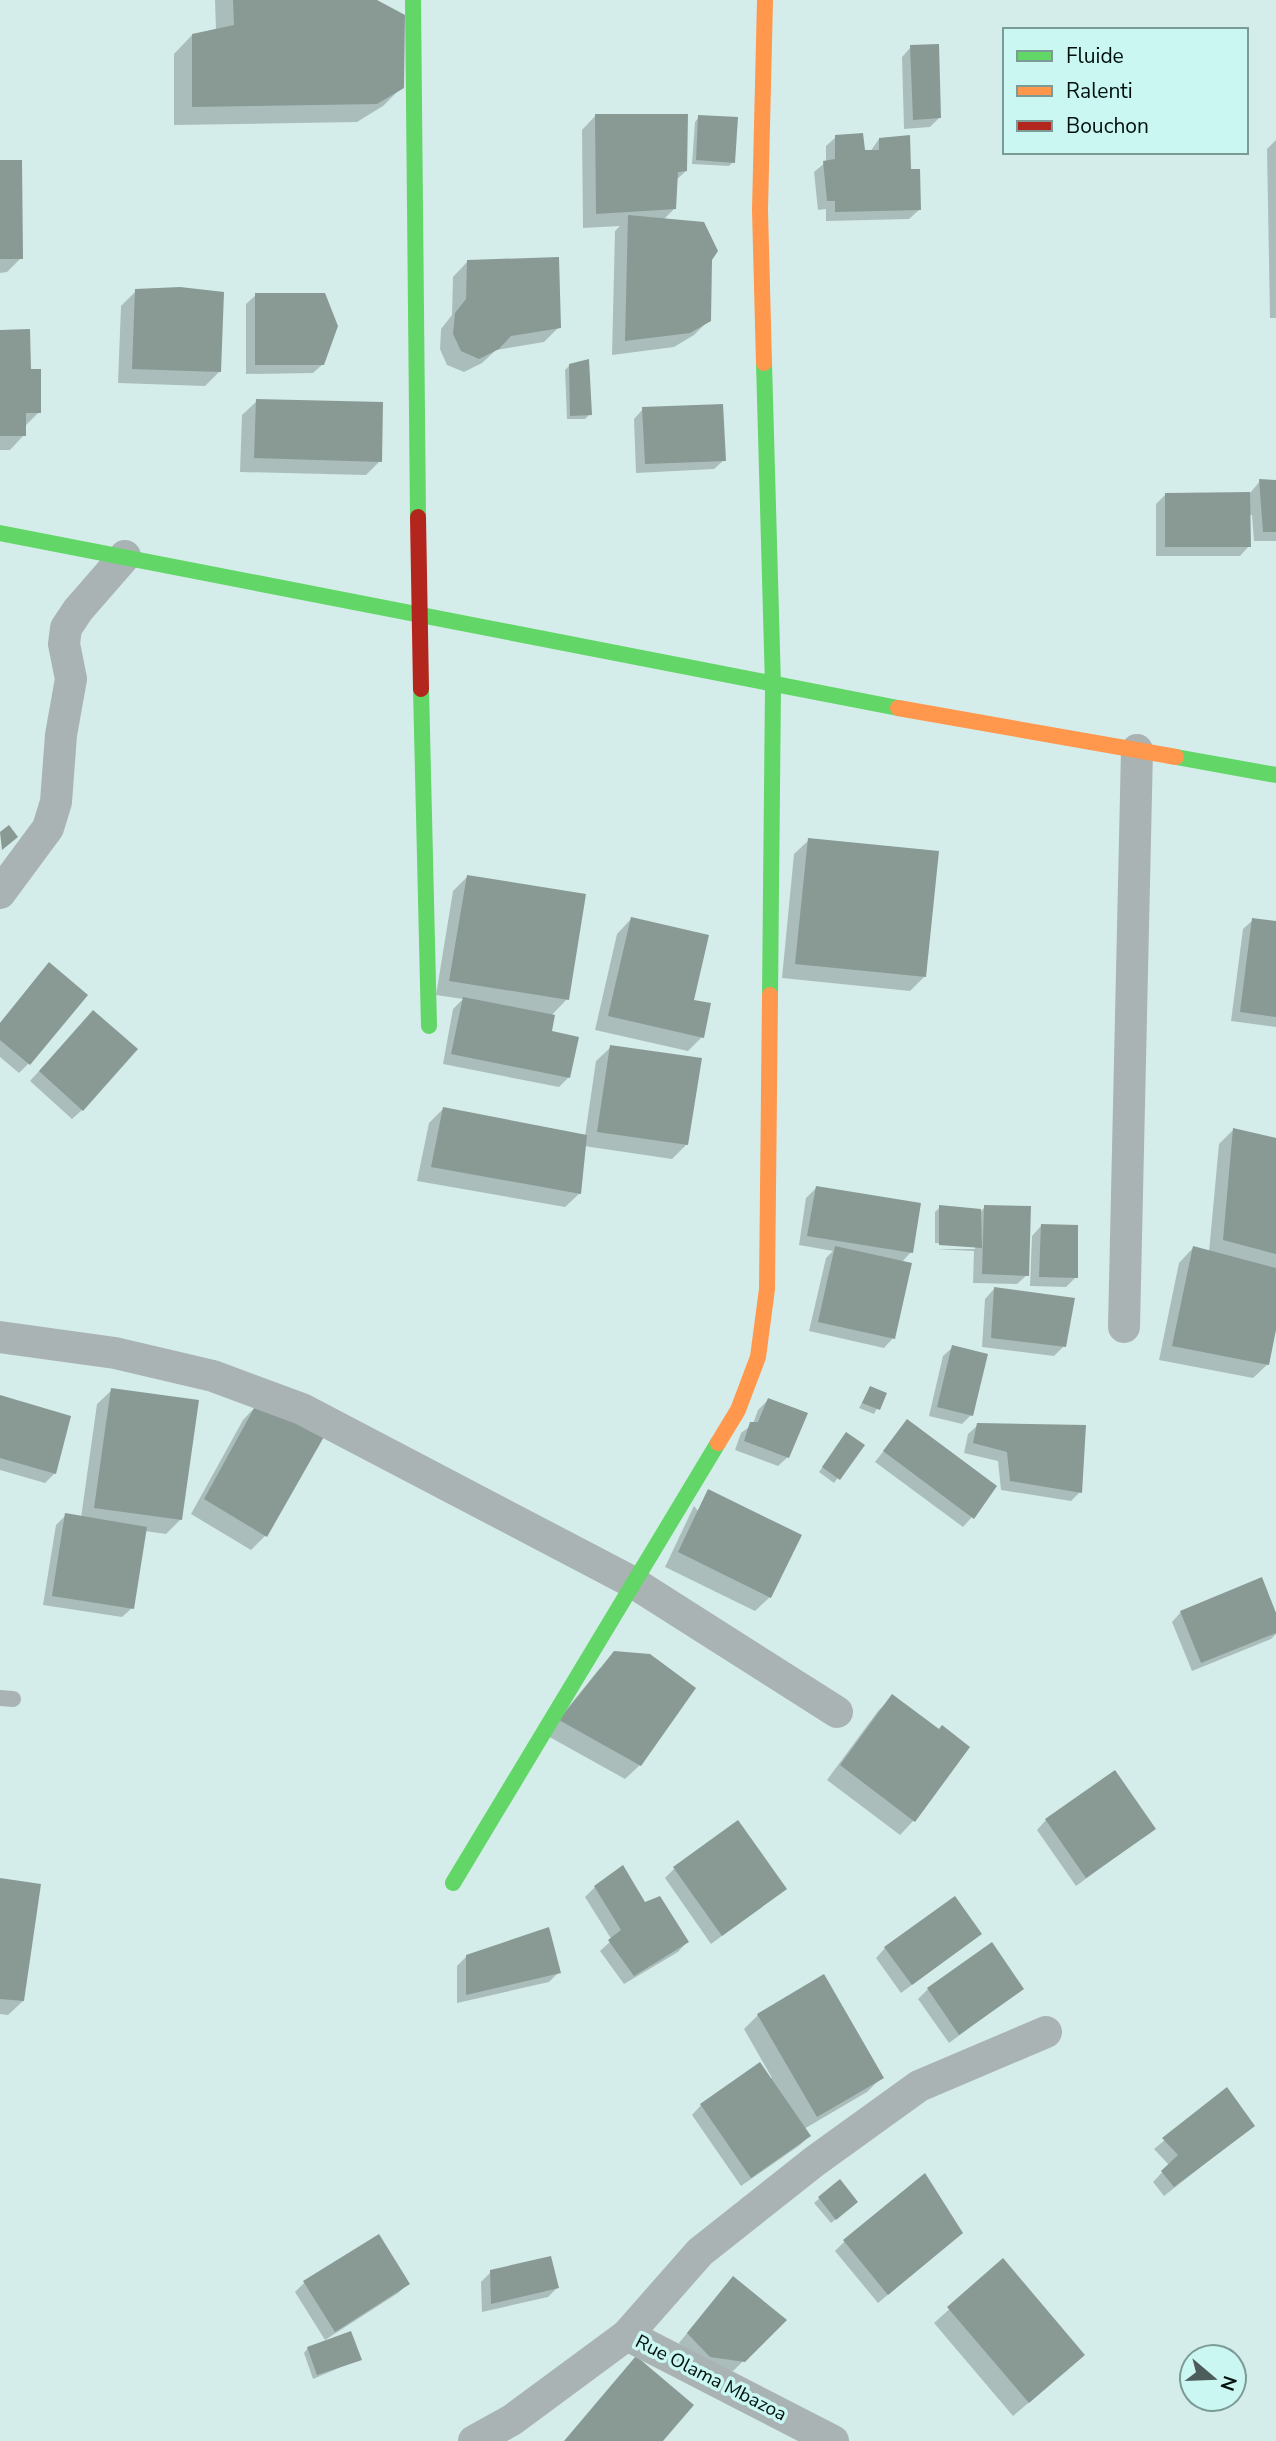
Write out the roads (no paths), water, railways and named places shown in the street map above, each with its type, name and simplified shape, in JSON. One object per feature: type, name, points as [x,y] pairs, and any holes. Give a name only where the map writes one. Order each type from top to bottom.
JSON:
[{"type":"street","points":[[412,0],[419,613],[429,1026]]},
{"type":"street","points":[[453,1883],[738,1410],[758,1357],[767,1289],[773,685],[760,210],[765,0]]},
{"type":"street","points":[[0,533],[419,613],[773,685],[1276,775]]},
{"type":"street","points":[[0,893],[48,828],[57,802],[61,735],[71,679],[65,644],[66,628],[78,610],[125,556]]},
{"type":"street","points":[[1124,1326],[1137,750]]},
{"type":"street","points":[[0,1338],[115,1353],[213,1376],[289,1405],[634,1583],[837,1712]]},
{"type":"street","points":[[474,2441],[512,2420],[627,2335],[700,2252],[815,2161],[919,2086],[1046,2032]]},
{"type":"street","name":"Rue Olama Mbazoa","points":[[627,2335],[833,2441]]}]
